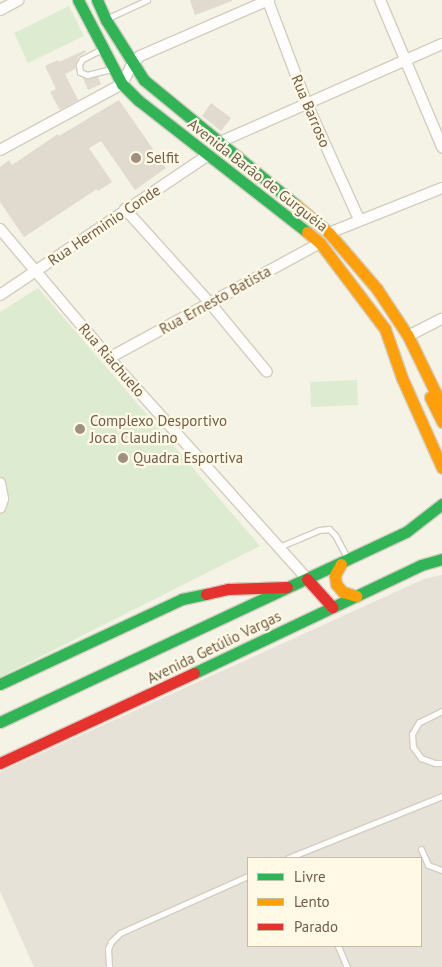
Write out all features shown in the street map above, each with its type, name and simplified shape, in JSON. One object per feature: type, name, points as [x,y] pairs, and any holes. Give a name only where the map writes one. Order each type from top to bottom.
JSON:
[{"type":"main road","name":"Avenida Barão de Gurguéia","points":[[78,0],[122,84],[138,100],[287,214],[320,243],[385,329],[402,378],[442,468]]},
{"type":"main road","name":"Avenida Barão de Gurguéia","points":[[97,0],[106,20],[132,64],[157,93],[220,142],[330,233],[377,289],[408,336],[442,406]]},
{"type":"main road","points":[[397,321],[400,335],[442,422]]},
{"type":"main road","points":[[385,329],[391,337],[442,444]]},
{"type":"main road","name":"Avenida Getúlio Vargas","points":[[0,722],[406,532],[442,504]]},
{"type":"main road","name":"Avenida Getúlio Vargas","points":[[0,763],[100,718],[421,564],[442,559]]},
{"type":"main road","points":[[344,562],[335,575],[336,584],[343,592],[356,596]]},
{"type":"main road","points":[[307,579],[332,607]]},
{"type":"main road","name":"Avenida Getúlio Vargas","points":[[0,684],[182,599],[228,589],[288,588]]},
{"type":"street","points":[[0,10],[19,0]]},
{"type":"street","points":[[0,150],[122,84],[132,64],[140,56],[268,0]]},
{"type":"street","name":"Rua Barroso","points":[[268,0],[307,104],[359,220]]},
{"type":"street","points":[[380,0],[442,147]]},
{"type":"street","points":[[220,142],[442,44]]},
{"type":"street","name":"Rua Herminio Conde","points":[[0,295],[125,209],[208,155]]},
{"type":"street","points":[[330,233],[442,188]]},
{"type":"street","points":[[125,209],[210,303],[267,372]]},
{"type":"street","name":"Rua Riachuelo","points":[[0,229],[109,358],[307,579]]},
{"type":"street","name":"Rua Ernesto Batista","points":[[109,358],[320,243]]},
{"type":"street","points":[[408,336],[442,319]]},
{"type":"street","points":[[0,483],[3,499],[0,508]]},
{"type":"lane","points":[[106,20],[147,0]]},
{"type":"lane","points":[[102,48],[82,58],[79,65],[80,72],[87,75],[96,74],[114,68]]},
{"type":"lane","points":[[278,548],[319,530],[329,529],[335,535],[344,562]]},
{"type":"lane","points":[[442,711],[419,722],[412,734],[413,747],[421,758],[435,763],[442,763]]},
{"type":"lane","points":[[298,856],[442,796]]},
{"type":"lane","points":[[421,849],[428,865],[442,870]]},
{"type":"lane","points":[[109,967],[108,949],[111,942],[120,933],[247,876]]},
{"type":"lane","points":[[338,947],[347,967]]},
{"type":"shaded area","points":[[442,575],[442,967],[34,967],[0,891],[0,772],[424,579]]},
{"type":"green space","points":[[69,6],[84,36],[28,63],[14,33]]},
{"type":"green space","name":"Complexo Desportivo Joca Claudino","points":[[38,288],[260,546],[0,677],[0,312]]},
{"type":"green space","points":[[357,380],[358,405],[311,407],[310,382]]},
{"type":"building","points":[[190,0],[232,0],[232,1],[195,15]]},
{"type":"building","points":[[85,50],[86,52],[78,57],[75,69],[65,74],[78,100],[60,110],[50,92],[56,89],[45,66]]},
{"type":"building","points":[[98,77],[101,84],[88,90],[83,78]]},
{"type":"building","points":[[119,100],[166,168],[135,190],[101,141],[89,148],[112,182],[98,191],[97,189],[24,237],[0,202],[0,167],[9,160],[12,165],[58,134],[59,136]]},
{"type":"building","points":[[211,103],[231,118],[221,131],[202,116]]},
{"type":"traffic: fast","points":[[78,0],[122,84],[138,100],[307,232]]},
{"type":"traffic: fast","points":[[97,0],[106,20],[144,80],[296,205]]},
{"type":"traffic: fast","points":[[0,722],[406,532],[442,504]]},
{"type":"traffic: fast","points":[[194,673],[421,565],[442,559]]},
{"type":"traffic: fast","points":[[0,684],[182,599],[206,594]]},
{"type":"traffic: slow","points":[[296,205],[329,233],[377,289],[408,336],[442,406]]},
{"type":"traffic: slow","points":[[307,232],[320,243],[385,329],[402,378],[442,468]]},
{"type":"traffic: slow","points":[[430,397],[442,422]]},
{"type":"traffic: slow","points":[[341,564],[335,575],[336,584],[343,592],[356,596]]},
{"type":"traffic: jam","points":[[307,579],[332,607]]},
{"type":"traffic: jam","points":[[206,594],[228,589],[287,587]]},
{"type":"traffic: jam","points":[[0,763],[194,673]]},
{"type":"place","name":"Selfit","points":[[136,158]]},
{"type":"place","name":"Complexo Desportivo Joca Claudino","points":[[80,429]]},
{"type":"place","name":"Quadra Esportiva","points":[[123,458]]}]
